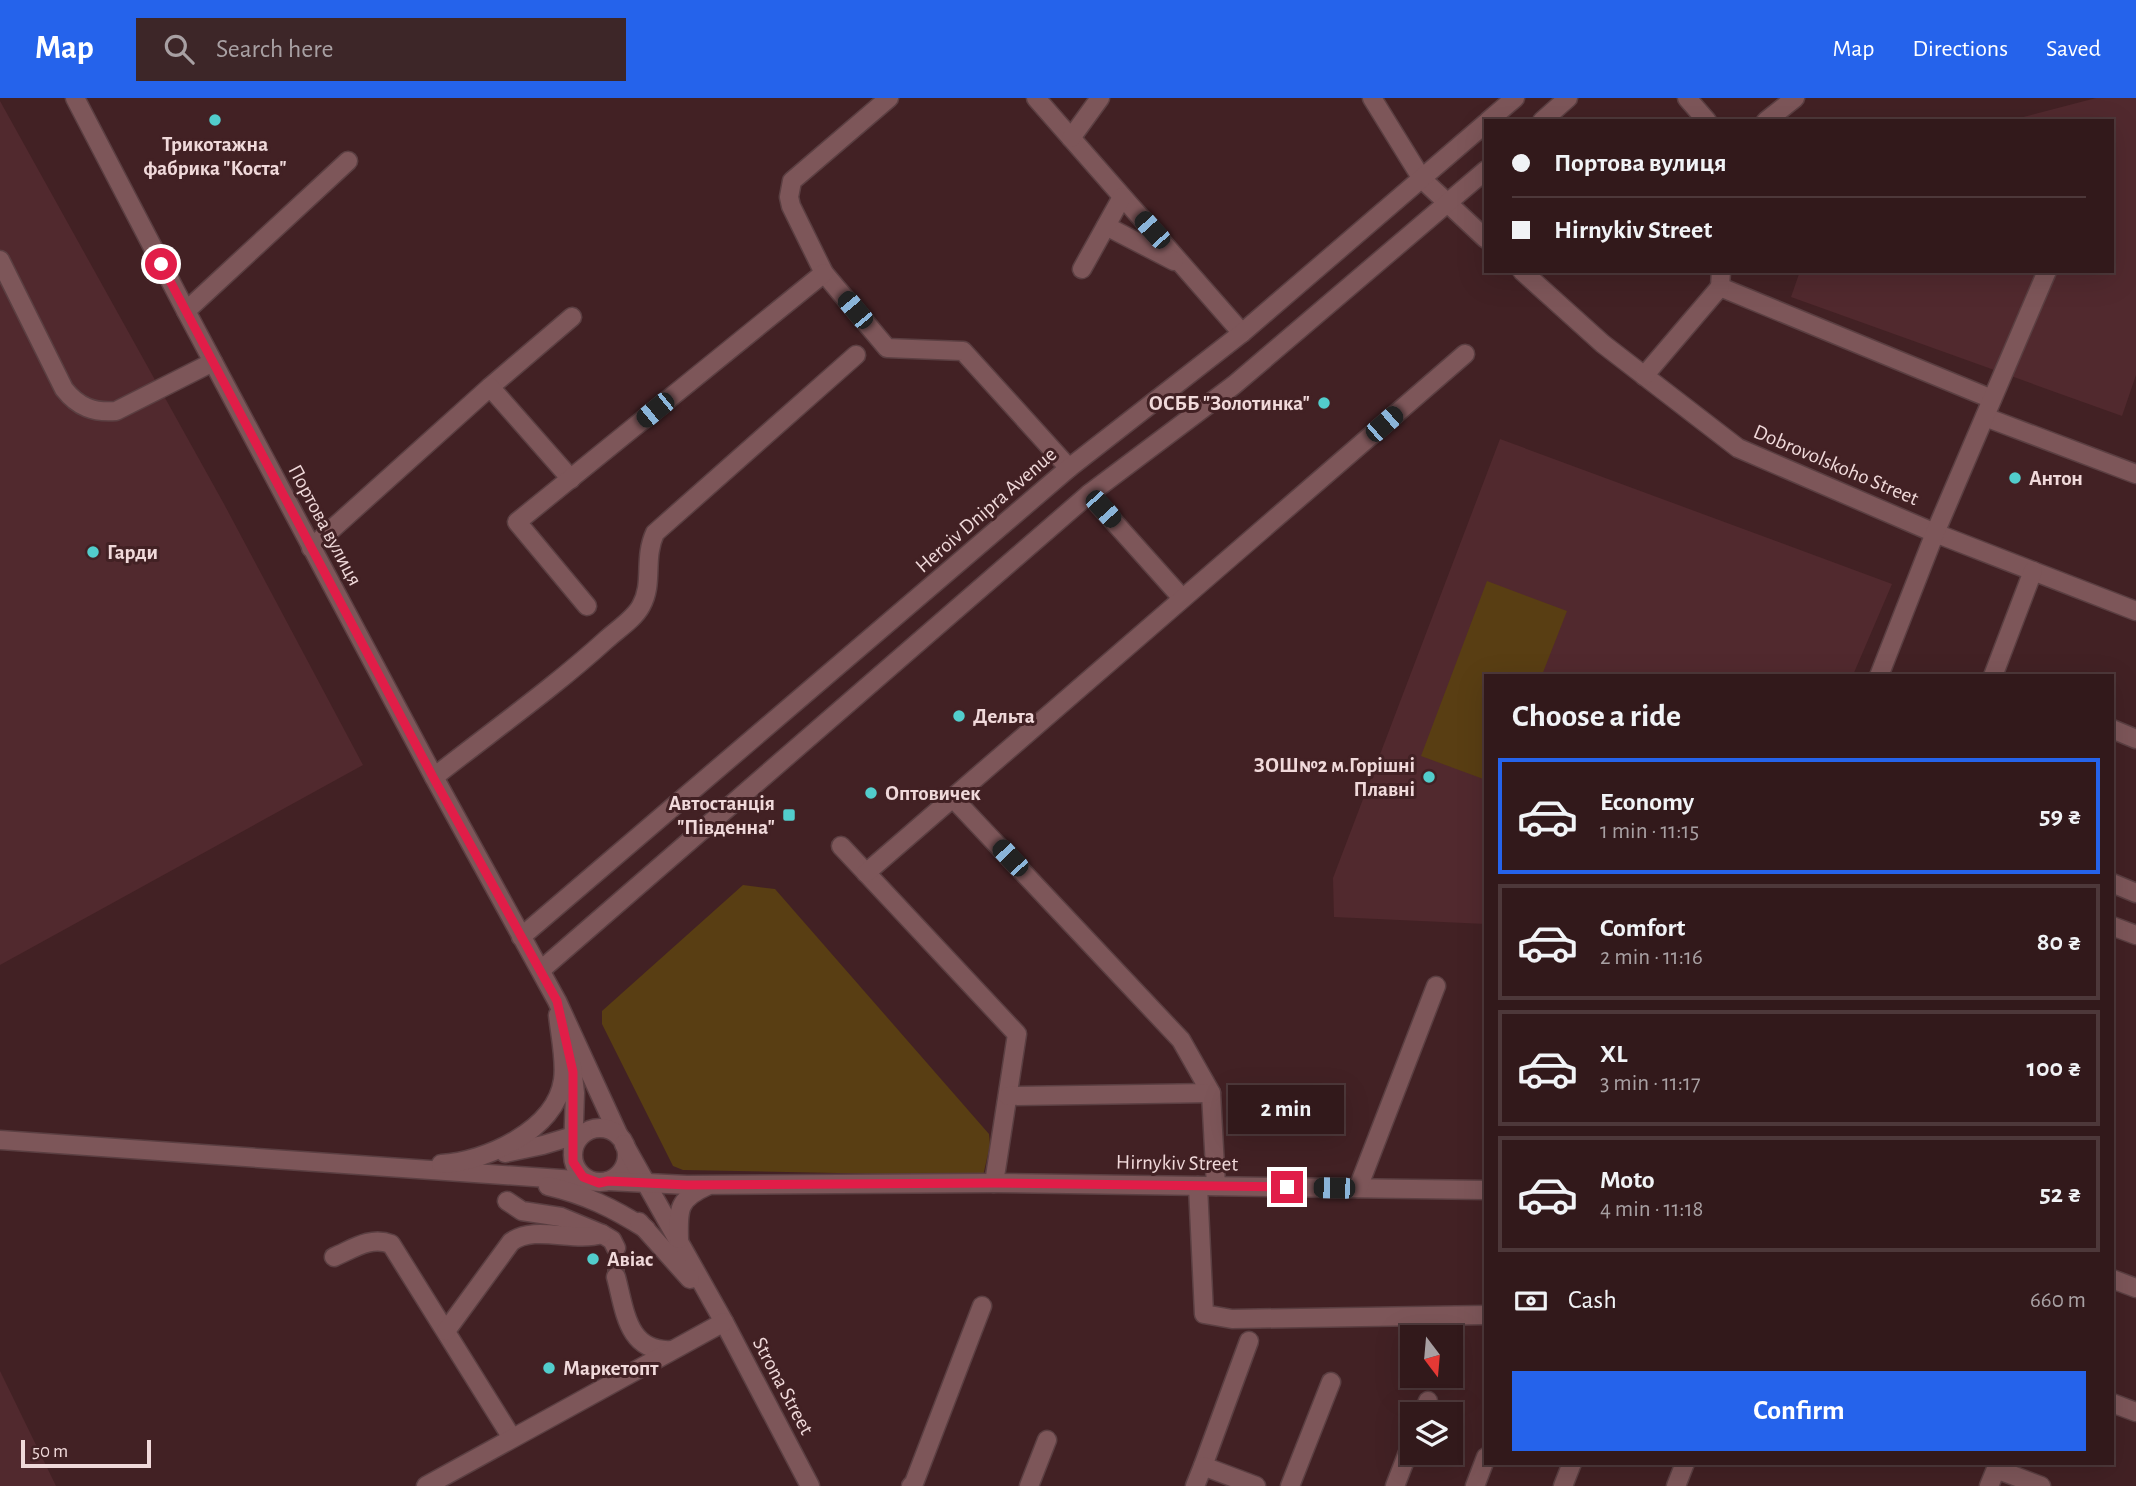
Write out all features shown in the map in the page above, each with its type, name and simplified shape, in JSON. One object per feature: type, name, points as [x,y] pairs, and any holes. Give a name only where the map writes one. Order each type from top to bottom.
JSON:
[{"type":"street","name":"Портова вулиця","points":[[75,98],[433,777],[557,1001]]},
{"type":"street","points":[[889,98],[792,181],[789,197],[791,206],[824,273],[887,348],[963,351],[1069,468]]},
{"type":"street","points":[[1036,98],[1242,333]]},
{"type":"street","points":[[1071,138],[1100,98]]},
{"type":"street","points":[[1372,98],[1422,179],[1484,237]]},
{"type":"street","name":"Heroiv Dnipra Avenue","points":[[1490,119],[1514,98]]},
{"type":"street","points":[[1544,119],[1568,98]]},
{"type":"street","points":[[1687,98],[1705,119]]},
{"type":"street","points":[[1769,119],[1795,98]]},
{"type":"street","name":"Heroiv Dnipra Avenue","points":[[521,937],[1069,468],[1242,333],[1484,125]]},
{"type":"street","points":[[186,311],[348,162]]},
{"type":"street","points":[[541,970],[1089,494],[1234,385],[1484,172]]},
{"type":"street","points":[[1082,269],[1122,197]]},
{"type":"street","points":[[1106,226],[1182,265]]},
{"type":"street","points":[[0,260],[64,389],[71,399],[81,406],[104,412],[116,411],[213,362]]},
{"type":"street","points":[[587,606],[517,522],[824,273]]},
{"type":"street","name":"Dobrovolskoho Street","points":[[1524,273],[1602,344],[1738,448],[1935,533],[2136,611]]},
{"type":"street","points":[[1880,674],[1935,533],[2046,273]]},
{"type":"street","points":[[1644,376],[1721,279],[1992,399]]},
{"type":"street","points":[[311,548],[572,317]]},
{"type":"street","points":[[866,873],[1465,354]]},
{"type":"street","points":[[433,777],[593,652],[639,610],[646,597],[649,545],[655,533],[856,355]]},
{"type":"street","points":[[490,387],[571,479]]},
{"type":"street","points":[[1985,417],[2136,474]]},
{"type":"street","points":[[1089,494],[1182,598]]},
{"type":"street","points":[[1994,674],[2033,571]]},
{"type":"street","points":[[2114,730],[2136,739]]},
{"type":"street","points":[[953,798],[1181,1040],[1211,1093],[1203,1314],[1232,1319],[1484,1315]]},
{"type":"street","points":[[841,846],[1017,1034],[994,1183]]},
{"type":"street","points":[[2114,884],[2136,893]]},
{"type":"street","points":[[2114,927],[2136,935]]},
{"type":"street","points":[[1358,1188],[1436,986]]},
{"type":"street","points":[[557,1001],[573,1072],[577,1170],[599,1182],[646,1229],[720,1315]]},
{"type":"street","points":[[557,1001],[624,1144],[720,1315]]},
{"type":"street","points":[[450,1164],[492,1152],[524,1136],[544,1118],[564,1081],[557,1001]]},
{"type":"street","points":[[1008,1096],[1211,1093]]},
{"type":"street","points":[[384,1166],[450,1164],[577,1141],[604,1128],[624,1144],[645,1169],[662,1179],[687,1185]]},
{"type":"street","points":[[0,1140],[469,1172],[550,1186],[588,1196],[617,1210],[646,1229]]},
{"type":"street","points":[[599,1182],[616,1177],[626,1162],[624,1144]]},
{"type":"street","name":"Hirnykiv Street","points":[[469,1172],[599,1182],[687,1185],[994,1183],[1484,1190]]},
{"type":"street","points":[[679,1243],[678,1222],[686,1198],[710,1185]]},
{"type":"street","points":[[507,1201],[522,1211],[561,1217],[602,1234],[612,1240],[616,1248]]},
{"type":"street","points":[[446,1331],[511,1241],[517,1237],[531,1233],[591,1238],[602,1234]]},
{"type":"street","points":[[334,1257],[369,1241],[382,1240],[391,1244],[512,1438]]},
{"type":"street","points":[[616,1277],[635,1336],[651,1349],[672,1350]]},
{"type":"street","points":[[2114,1280],[2136,1288]]},
{"type":"street","points":[[911,1486],[982,1306]]},
{"type":"street","points":[[426,1486],[672,1350],[720,1315]]},
{"type":"street","name":"Strona Street","points":[[720,1315],[810,1486]]},
{"type":"street","points":[[1195,1486],[1249,1341]]},
{"type":"street","points":[[1290,1486],[1331,1382]]},
{"type":"street","points":[[2114,1404],[2136,1412]]},
{"type":"street","points":[[1029,1486],[1047,1440]]},
{"type":"street","points":[[1475,1486],[1484,1462]]},
{"type":"street","points":[[1203,1465],[1256,1486]]},
{"type":"street","points":[[1395,1486],[1403,1465]]},
{"type":"street","points":[[1563,1486],[1571,1465]]},
{"type":"street","points":[[1676,1486],[1684,1465]]},
{"type":"street","points":[[1989,1486],[1997,1466],[2041,1486]]},
{"type":"shaded area","points":[[2096,98],[2136,98],[2136,375],[2122,416],[1791,297],[1799,273],[2114,273],[2114,119],[2016,119]]},
{"type":"shaded area","points":[[0,101],[224,504],[363,765],[0,965]]},
{"type":"shaded area","name":"ЗОШ№2 м.Горішні Плавні","points":[[1500,439],[1892,584],[1853,674],[1484,674],[1484,924],[1334,917],[1333,878]]},
{"type":"shaded area","points":[[1487,581],[1567,611],[1542,674],[1484,674],[1484,779],[1421,756]]},
{"type":"shaded area","points":[[743,885],[775,889],[989,1134],[990,1145],[983,1176],[683,1170],[673,1166],[602,1024],[602,1011]]},
{"type":"shaded area","points":[[0,1371],[56,1486],[0,1486]]},
{"type":"tunnel","points":[[616,1248],[616,1277]]},
{"type":"place","name":"Трикотажна фабрика \"Коста\"","points":[[215,120]]},
{"type":"place","name":"ОСББ \"Золотинка\"","points":[[1324,403]]},
{"type":"place","name":"Антон","points":[[2015,478]]},
{"type":"place","name":"Гарди","points":[[93,552]]},
{"type":"place","name":"Дельта","points":[[959,716]]},
{"type":"place","name":"ЗОШ№2 м.Горішні Плавні","points":[[1429,777]]},
{"type":"place","name":"Оптовичек","points":[[871,793]]},
{"type":"place","name":"Автостанція \"Південна\"","points":[[789,815]]},
{"type":"place","name":"Авіас","points":[[593,1259]]},
{"type":"place","name":"Маркетопт","points":[[549,1368]]},
{"type":"route","points":[[161,264],[433,777],[557,1001],[573,1072],[573,1162],[583,1177],[599,1183],[608,1181],[687,1185],[994,1183],[1287,1187]]}]
